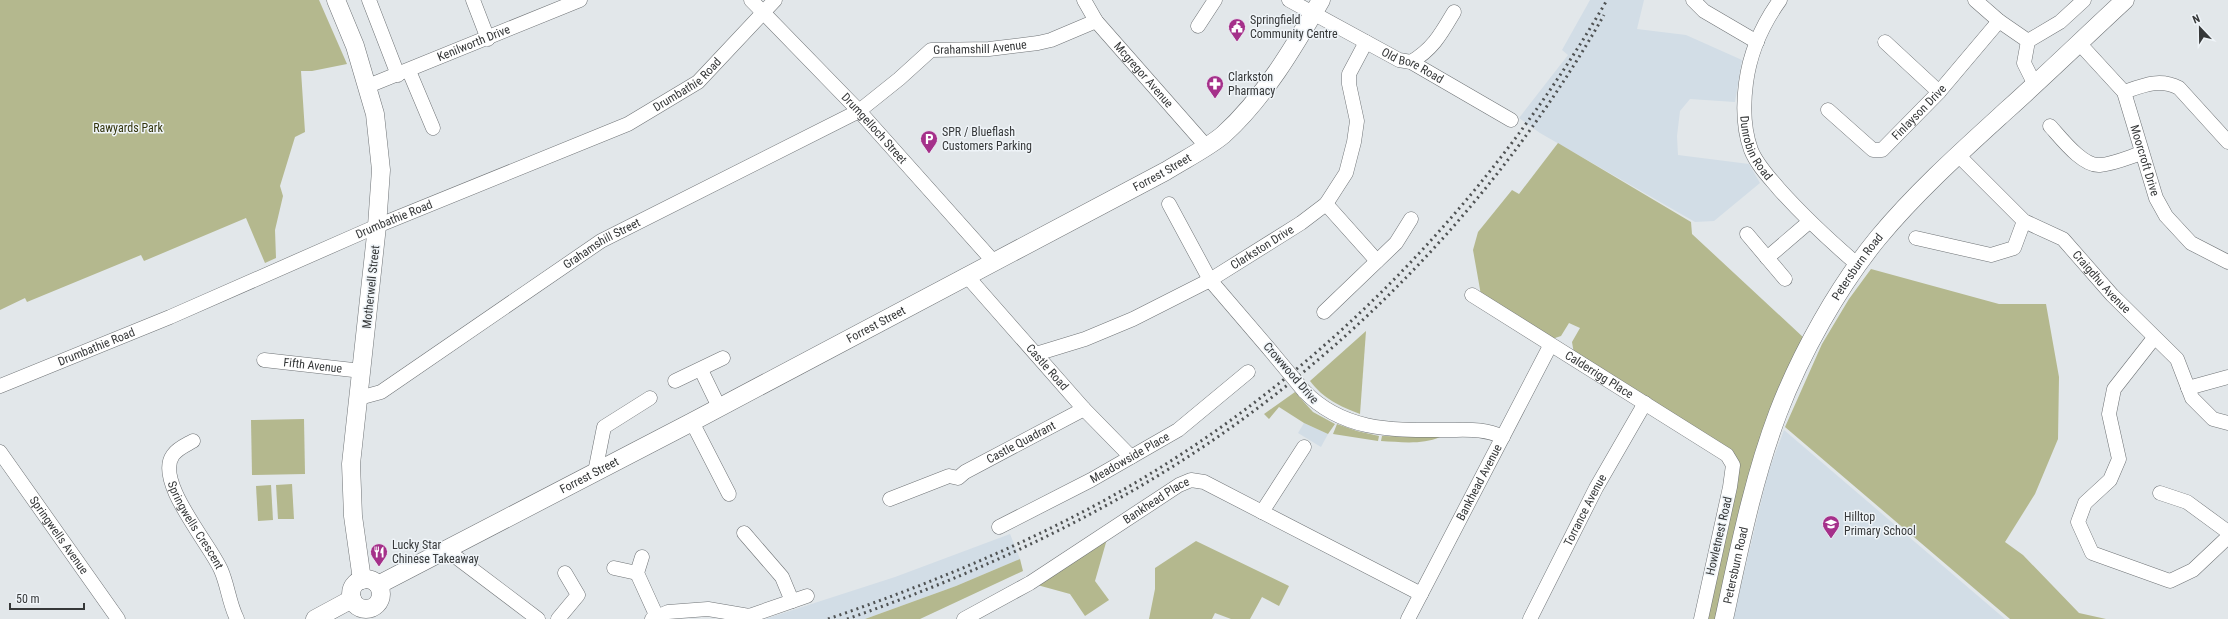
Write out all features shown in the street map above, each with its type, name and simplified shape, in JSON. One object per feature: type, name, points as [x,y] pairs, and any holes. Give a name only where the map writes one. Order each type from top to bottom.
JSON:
[{"type":"main road","name":"Motherwell Street","points":[[336,0],[355,46],[368,86],[378,126],[381,153],[378,226],[351,481],[353,516],[370,582]]},
{"type":"main road","name":"Petersburn Road","points":[[1724,619],[1753,491],[1778,413],[1794,376],[1823,320],[1858,265],[1896,217],[1958,155],[2125,0]]},
{"type":"main road","name":"Forrest Street","points":[[370,582],[448,548],[692,422],[992,261],[1166,171],[1222,135],[1244,113],[1279,68],[1318,6]]},
{"type":"main road","points":[[370,582],[381,595],[373,613],[361,608],[352,599],[351,594],[354,585],[370,582]]},
{"type":"main road","points":[[315,619],[352,599]]},
{"type":"street","points":[[369,0],[403,73],[433,128]]},
{"type":"street","points":[[473,0],[488,39]]},
{"type":"street","name":"Kenilworth Drive","points":[[368,86],[488,39],[580,0]]},
{"type":"street","name":"Drumgelloch Street","points":[[751,0],[859,111],[992,261]]},
{"type":"street","name":"Drumbathie Road","points":[[0,386],[170,317],[378,226],[628,124],[698,82],[774,0]]},
{"type":"street","name":"Mcgregor Avenue","points":[[1084,0],[1096,21],[1206,146]]},
{"type":"street","points":[[1198,26],[1215,0]]},
{"type":"street","name":"Old Bore Road","points":[[1289,0],[1318,6],[1366,42],[1399,60],[1411,62],[1511,120]]},
{"type":"street","points":[[1693,0],[1704,11],[1757,42]]},
{"type":"street","name":"Dunrobin Road","points":[[1780,0],[1765,20],[1748,68],[1743,105],[1746,133],[1751,150],[1763,170],[1809,222],[1858,265]]},
{"type":"street","points":[[1975,0],[1999,21],[2028,41]]},
{"type":"street","points":[[2035,85],[2024,63],[2028,41],[2060,22],[2084,0]]},
{"type":"street","points":[[1411,62],[1427,53],[1437,40],[1454,12]]},
{"type":"street","name":"Grahamshill Avenue","points":[[859,111],[899,79],[931,50],[988,49],[1038,43],[1051,40],[1096,21]]},
{"type":"street","name":"Finlayson Drive","points":[[1828,110],[1873,150],[1882,150],[1939,92],[1999,21]]},
{"type":"street","name":"Clarkston Drive","points":[[1036,354],[1085,339],[1134,319],[1210,280],[1300,223],[1326,204],[1346,173],[1354,142],[1357,121],[1349,74],[1366,42]]},
{"type":"street","points":[[1885,42],[1939,92]]},
{"type":"street","name":"Moorcroft Drive","points":[[2079,43],[2124,92],[2156,198],[2166,216],[2191,243],[2228,262]]},
{"type":"street","points":[[2124,92],[2158,82],[2169,82],[2179,88],[2228,142]]},
{"type":"street","name":"Grahamshill Street","points":[[359,398],[381,392],[602,241],[859,111]]},
{"type":"street","points":[[2050,126],[2077,154],[2092,165],[2101,165],[2142,153]]},
{"type":"street","name":"Craigdhu Avenue","points":[[1958,155],[2024,221],[2063,239],[2112,295],[2176,359],[2192,398],[2213,419],[2228,423]]},
{"type":"street","name":"Crowwood Drive","points":[[1169,204],[1210,280],[1304,391],[1323,408],[1364,425],[1393,430],[1482,429],[1503,437]]},
{"type":"street","points":[[1326,204],[1377,260]]},
{"type":"street","points":[[1324,312],[1396,243],[1411,219]]},
{"type":"street","points":[[1916,238],[1991,255],[2014,248],[2024,221]]},
{"type":"street","points":[[1767,258],[1809,222]]},
{"type":"street","points":[[1747,234],[1785,279]]},
{"type":"street","name":"Castle Road","points":[[966,275],[1084,409],[1131,457]]},
{"type":"street","name":"Calderrigg Place","points":[[1472,295],[1550,346],[1727,454]]},
{"type":"street","points":[[2154,338],[2114,389],[2109,414],[2119,459],[2110,480],[2085,503],[2078,522],[2092,553],[2170,581],[2193,570],[2228,536]]},
{"type":"street","name":"Bankhead Avenue","points":[[1408,619],[1550,346]]},
{"type":"street","points":[[675,381],[724,358]]},
{"type":"street","name":"Fifth Avenue","points":[[264,360],[362,371]]},
{"type":"street","points":[[700,370],[719,407]]},
{"type":"street","name":"Meadowside Place","points":[[1000,527],[1131,457],[1178,430],[1248,372]]},
{"type":"street","points":[[2188,388],[2228,377]]},
{"type":"street","points":[[595,472],[604,427],[650,398]]},
{"type":"street","name":"Torrance Avenue","points":[[1530,619],[1596,488],[1644,403]]},
{"type":"street","name":"Castle Quadrant","points":[[890,500],[949,476],[958,478],[965,472],[1084,409]]},
{"type":"street","points":[[692,422],[729,494]]},
{"type":"street","name":"Springwells Crescent","points":[[193,442],[178,450],[172,456],[170,469],[171,486],[221,570],[230,605],[237,619]]},
{"type":"street","points":[[1262,512],[1304,447]]},
{"type":"street","name":"Springwells Avenue","points":[[0,452],[118,619]]},
{"type":"street","name":"Howletnest Road","points":[[1701,619],[1730,487],[1733,465],[1727,454]]},
{"type":"street","name":"Bankhead Place","points":[[964,619],[1030,583],[1185,482],[1191,480],[1204,482],[1421,594]]},
{"type":"street","points":[[2160,494],[2187,502],[2228,532]]},
{"type":"street","points":[[744,532],[782,577],[792,601]]},
{"type":"street","points":[[448,548],[456,557],[538,619]]},
{"type":"street","points":[[642,557],[637,573],[655,618],[668,612],[708,609],[749,616],[807,596]]},
{"type":"street","points":[[614,568],[637,573]]},
{"type":"street","points":[[558,619],[578,595],[565,573]]},
{"type":"shaded area","points":[[1590,0],[1644,0],[1637,29],[1686,35],[1742,60],[1735,102],[1690,99],[1680,111],[1677,136],[1678,155],[1749,164],[1760,183],[1714,221],[1695,222],[1540,133],[1519,118],[1568,55],[1562,50]]},
{"type":"shaded area","points":[[1304,423],[1328,434],[1321,447],[1298,433]]},
{"type":"shaded area","name":"Hilltop Primary School","points":[[1784,430],[2005,619],[1733,619],[1768,473]]},
{"type":"shaded area","points":[[1010,534],[1020,559],[956,586],[865,619],[765,619],[895,577]]},
{"type":"green space","name":"Rawyards Park","points":[[0,0],[319,0],[347,64],[312,71],[301,71],[305,132],[295,137],[280,186],[283,196],[275,230],[276,258],[265,263],[246,218],[144,261],[141,255],[27,302],[25,298],[0,310]]},
{"type":"green space","points":[[1558,143],[1691,222],[1692,234],[1804,338],[1716,619],[1705,619],[1737,463],[1574,354],[1572,342],[1580,328],[1569,323],[1561,336],[1552,339],[1481,295],[1473,250],[1478,232],[1512,190],[1519,194]]},
{"type":"green space","points":[[1871,269],[1999,304],[2046,304],[2059,377],[2058,439],[2035,494],[2005,542],[2023,555],[2079,613],[2106,619],[2010,619],[1785,427],[1822,344],[1849,299]]},
{"type":"green space","points":[[1366,331],[1360,414],[1332,401],[1321,393],[1310,381]]},
{"type":"green space","points":[[1295,392],[1313,412],[1335,424],[1328,434],[1304,423],[1279,407],[1269,419],[1264,414]]},
{"type":"green space","points":[[304,419],[305,474],[252,475],[251,420]]},
{"type":"green space","points":[[1337,424],[1357,431],[1379,436],[1378,441],[1333,434]]},
{"type":"green space","points":[[1382,436],[1440,437],[1426,441],[1403,442],[1381,441]]},
{"type":"green space","points":[[292,484],[294,519],[278,519],[276,485]]},
{"type":"green space","points":[[271,485],[273,520],[258,521],[256,486]]},
{"type":"green space","points":[[1109,532],[1095,581],[1109,600],[1085,616],[1070,594],[1030,583]]},
{"type":"green space","points":[[1196,541],[1289,586],[1279,606],[1262,597],[1250,619],[1231,619],[1215,613],[1212,619],[1149,619],[1155,589],[1155,568]]},
{"type":"green space","points":[[1020,559],[1023,571],[920,619],[865,619],[956,586]]},
{"type":"railway","points":[[828,619],[969,566],[1071,518],[1105,500],[1182,454],[1255,402],[1324,346],[1389,284],[1451,218],[1507,149],[1560,76],[1607,0]]},
{"type":"railway","points":[[847,619],[913,595],[979,568],[1043,538],[1107,505],[1183,460],[1255,410],[1324,355],[1389,294],[1450,230],[1506,162],[1558,90],[1604,15]]},
{"type":"place","name":"Springfield Community Centre","points":[[1237,42]]},
{"type":"place","name":"Clarkston Pharmacy","points":[[1215,99]]},
{"type":"place","name":"SPR / Blueflash Customers Parking","points":[[929,154]]},
{"type":"place","name":"Hilltop Primary School","points":[[1831,539]]},
{"type":"place","name":"Lucky Star Chinese Takeaway","points":[[379,567]]}]
